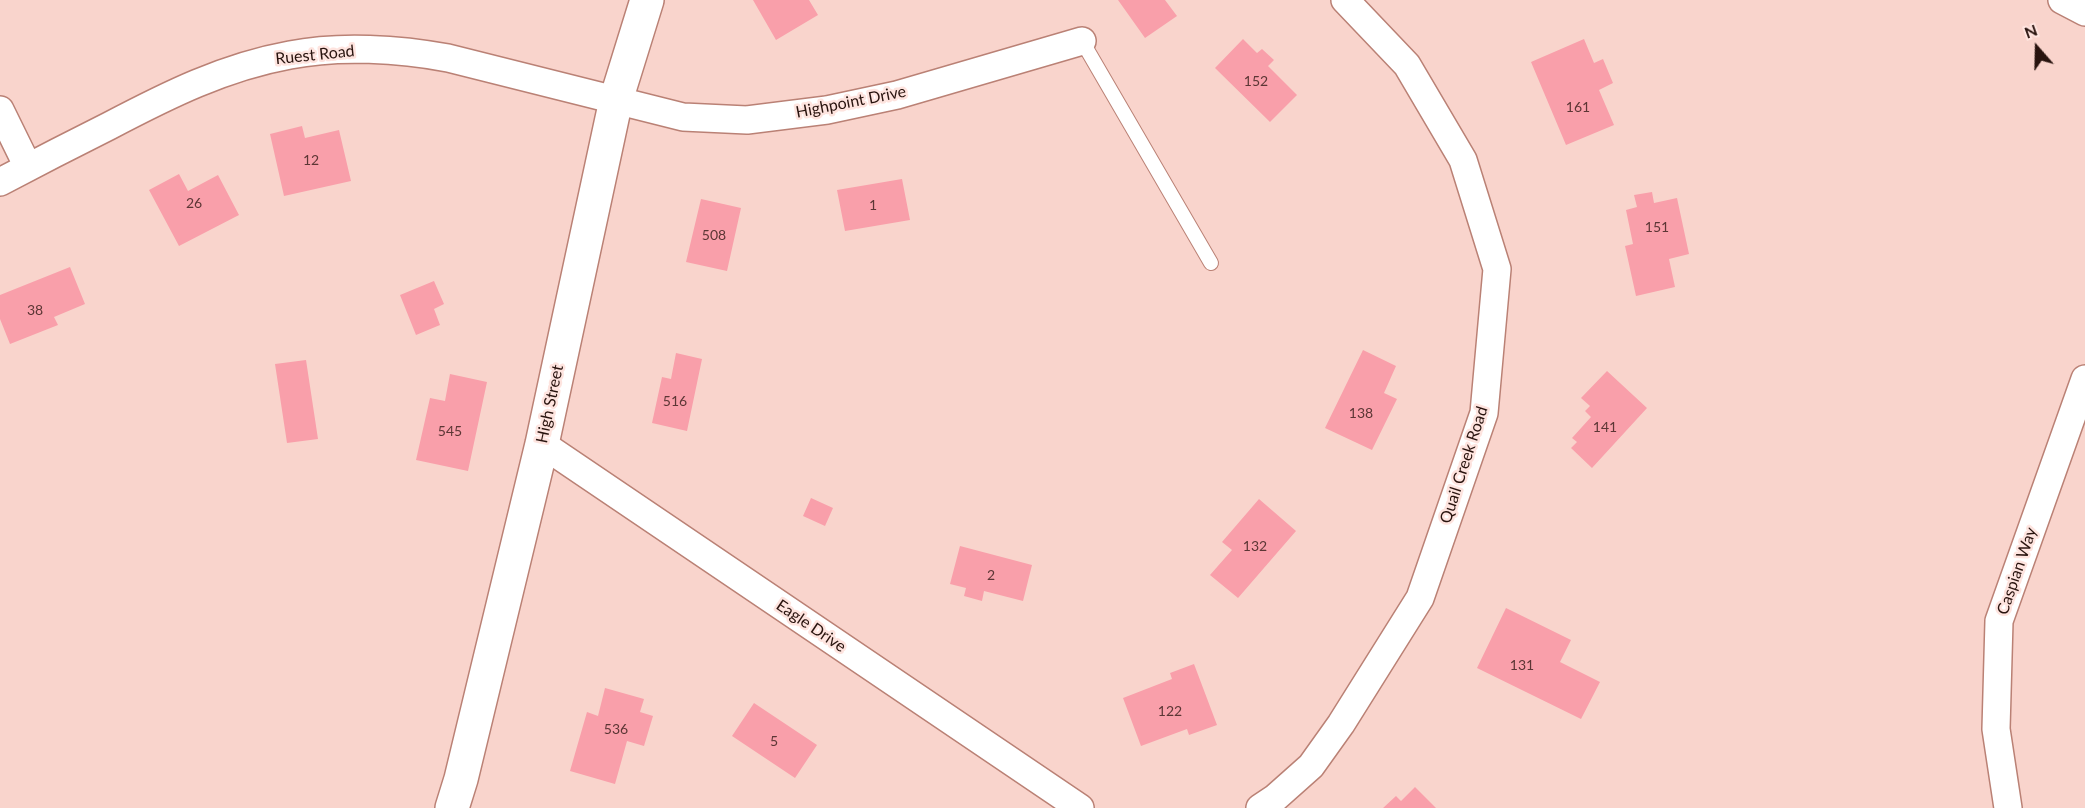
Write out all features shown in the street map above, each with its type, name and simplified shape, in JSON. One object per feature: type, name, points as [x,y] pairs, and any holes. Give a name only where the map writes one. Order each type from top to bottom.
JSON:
[{"type":"street","name":"High Street","points":[[452,808],[542,444],[616,100],[647,0]]},
{"type":"street","name":"Quail Creek Road","points":[[1260,808],[1275,798],[1311,766],[1341,724],[1420,598],[1484,413],[1497,269],[1463,160],[1407,65],[1345,0]]},
{"type":"street","points":[[2062,0],[2085,12]]},
{"type":"street","name":"Highpoint Drive","points":[[616,100],[683,117],[747,120],[815,112],[897,95],[1082,41]]},
{"type":"street","name":"Ruest Road","points":[[0,182],[180,89],[221,73],[293,54],[366,50],[410,51],[448,58],[616,100]]},
{"type":"street","points":[[0,110],[28,167]]},
{"type":"street","name":"Caspian Way","points":[[2008,808],[1996,729],[2000,621],[2085,379]]},
{"type":"street","name":"Eagle Drive","points":[[542,444],[1080,808]]},
{"type":"lane","points":[[1082,41],[1211,263]]},
{"type":"building","points":[[753,0],[809,0],[818,15],[776,40]]},
{"type":"building","points":[[1118,0],[1165,0],[1177,16],[1145,38]]},
{"type":"building","points":[[1243,39],[1257,53],[1262,49],[1274,60],[1268,66],[1297,95],[1270,122],[1215,68]]},
{"type":"building","points":[[1584,39],[1594,63],[1603,59],[1613,83],[1599,90],[1614,125],[1566,145],[1531,62]]},
{"type":"building","points":[[302,126],[305,138],[339,130],[351,181],[284,196],[270,134]]},
{"type":"building","points":[[179,174],[188,191],[218,175],[239,215],[179,246],[149,190]]},
{"type":"building","points":[[902,179],[910,220],[845,231],[837,190]]},
{"type":"building","points":[[1652,192],[1654,203],[1677,198],[1689,254],[1669,259],[1675,287],[1636,296],[1625,246],[1633,244],[1626,210],[1637,207],[1634,195]]},
{"type":"building","points":[[701,199],[741,208],[727,271],[686,262]]},
{"type":"building","points":[[70,267],[85,304],[54,317],[58,325],[10,344],[0,319],[0,295]]},
{"type":"building","points":[[434,281],[444,304],[434,309],[440,325],[416,335],[400,295]]},
{"type":"building","points":[[1363,350],[1396,366],[1384,393],[1397,399],[1372,450],[1325,428]]},
{"type":"building","points":[[676,353],[702,359],[687,431],[652,423],[662,377],[671,379]]},
{"type":"building","points":[[306,360],[318,439],[287,443],[275,364]]},
{"type":"building","points":[[1607,371],[1647,408],[1592,468],[1571,448],[1577,442],[1572,438],[1591,417],[1585,411],[1590,406],[1581,398]]},
{"type":"building","points":[[450,374],[487,382],[468,471],[416,460],[430,398],[445,401]]},
{"type":"building","points":[[811,498],[833,508],[825,526],[803,516]]},
{"type":"building","points":[[1259,499],[1296,531],[1238,598],[1210,575],[1232,550],[1222,542]]},
{"type":"building","points":[[960,546],[1032,565],[1023,601],[984,591],[982,601],[964,596],[966,588],[950,584]]},
{"type":"building","points":[[1506,608],[1571,640],[1560,662],[1600,682],[1581,719],[1477,668]]},
{"type":"building","points":[[1194,664],[1217,725],[1189,735],[1187,729],[1141,746],[1123,698],[1172,679],[1170,673]]},
{"type":"building","points":[[605,688],[644,699],[640,712],[653,716],[644,746],[627,741],[615,784],[570,771],[587,712],[598,716]]},
{"type":"building","points":[[754,703],[817,745],[795,778],[732,736]]},
{"type":"building","points":[[1415,787],[1436,808],[1383,808],[1396,796],[1401,801]]}]
